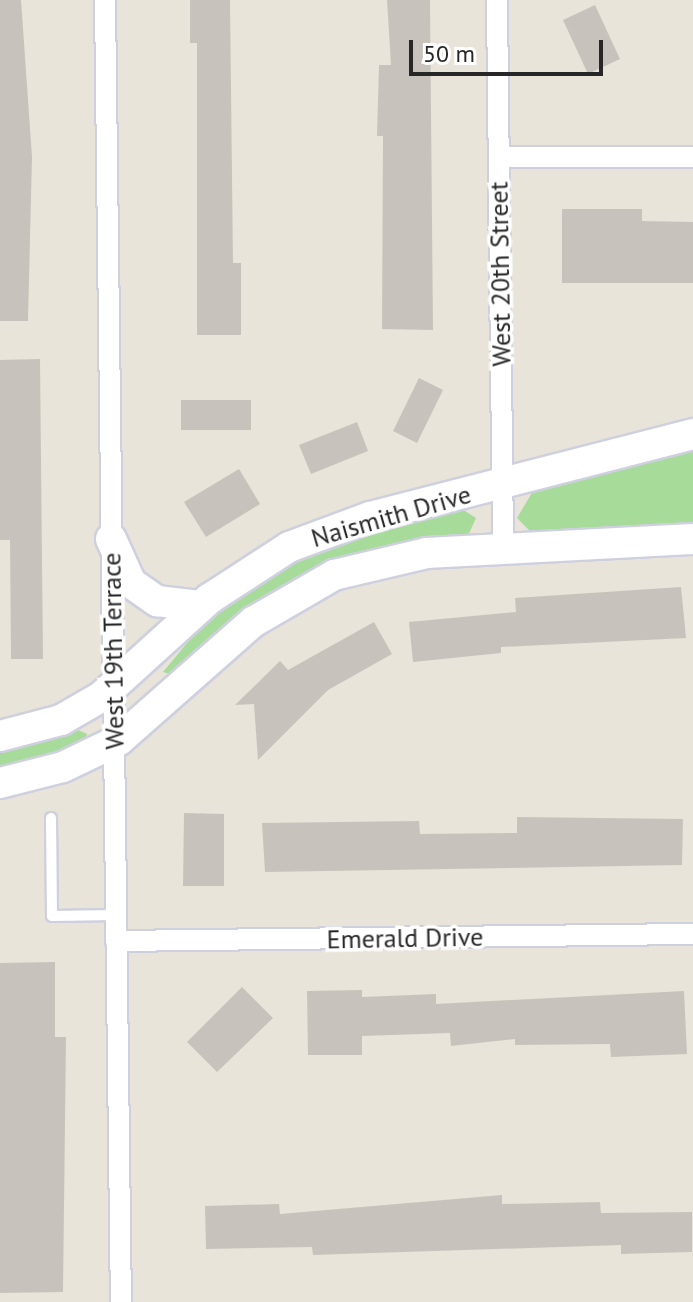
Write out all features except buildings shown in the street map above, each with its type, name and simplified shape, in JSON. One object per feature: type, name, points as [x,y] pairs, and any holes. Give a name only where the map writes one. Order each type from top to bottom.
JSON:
[{"type":"street","name":"West 19th Terrace","points":[[105,0],[121,1302]]},
{"type":"street","name":"West 20th Street","points":[[497,0],[503,548]]},
{"type":"street","points":[[499,157],[693,157]]},
{"type":"street","name":"Naismith Drive","points":[[0,736],[61,720],[113,689],[200,606],[243,574],[331,530],[693,434]]},
{"type":"street","points":[[111,539],[131,583],[157,601],[200,606]]},
{"type":"street","name":"Naismith Drive","points":[[0,783],[63,767],[114,742],[253,622],[308,587],[373,563],[503,548],[693,539]]},
{"type":"street","name":"Emerald Drive","points":[[116,941],[693,934]]},
{"type":"lane","points":[[51,818],[52,916],[116,915]]},
{"type":"green space","points":[[693,449],[693,527],[534,535],[517,518],[533,491]]},
{"type":"green space","points":[[462,509],[476,518],[467,538],[374,550],[296,579],[228,623],[178,676],[163,672],[211,614],[296,557]]},
{"type":"green space","points":[[76,729],[87,734],[85,746],[0,770],[0,750]]}]
